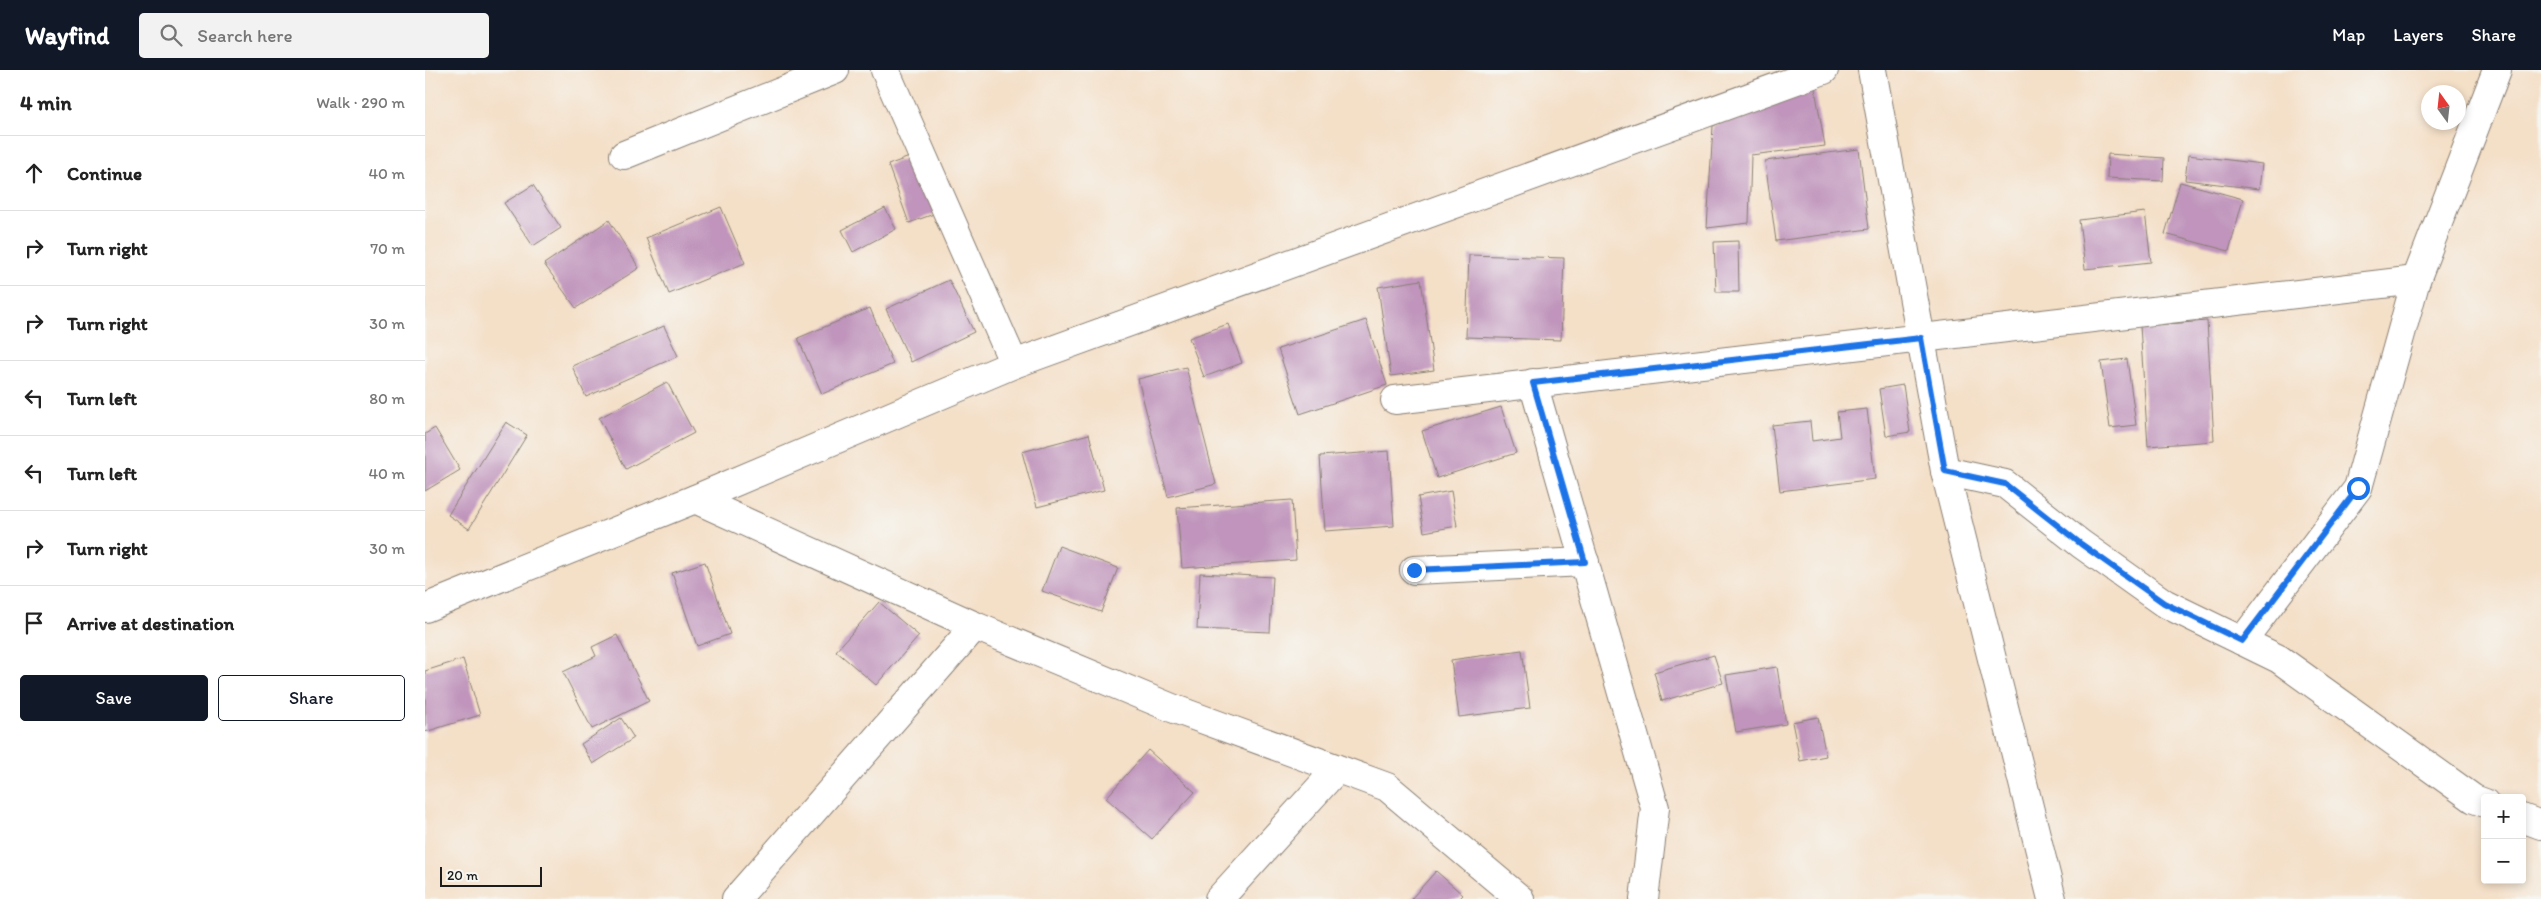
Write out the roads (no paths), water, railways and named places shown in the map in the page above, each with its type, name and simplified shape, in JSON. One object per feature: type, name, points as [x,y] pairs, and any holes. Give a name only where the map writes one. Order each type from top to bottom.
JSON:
[{"type":"street","points":[[624,155],[835,70]]},
{"type":"street","points":[[885,70],[1014,364]]},
{"type":"street","points":[[425,608],[695,499],[1014,364],[1824,70]]},
{"type":"street","points":[[1872,70],[1945,471],[2051,899]]},
{"type":"street","points":[[2242,641],[2358,488],[2416,280],[2497,70]]},
{"type":"street","points":[[1395,400],[2416,280]]},
{"type":"street","points":[[1533,383],[1655,808],[1644,899]]},
{"type":"street","points":[[1945,471],[2005,484],[2081,544],[2164,603],[2279,659],[2474,799],[2481,802]]},
{"type":"street","points":[[695,499],[975,626],[1172,708],[1387,787],[1519,899]]},
{"type":"street","points":[[1414,570],[1585,562]]},
{"type":"street","points":[[736,899],[975,626]]},
{"type":"street","points":[[1219,899],[1337,769]]},
{"type":"street","points":[[2526,819],[2541,825]]}]
